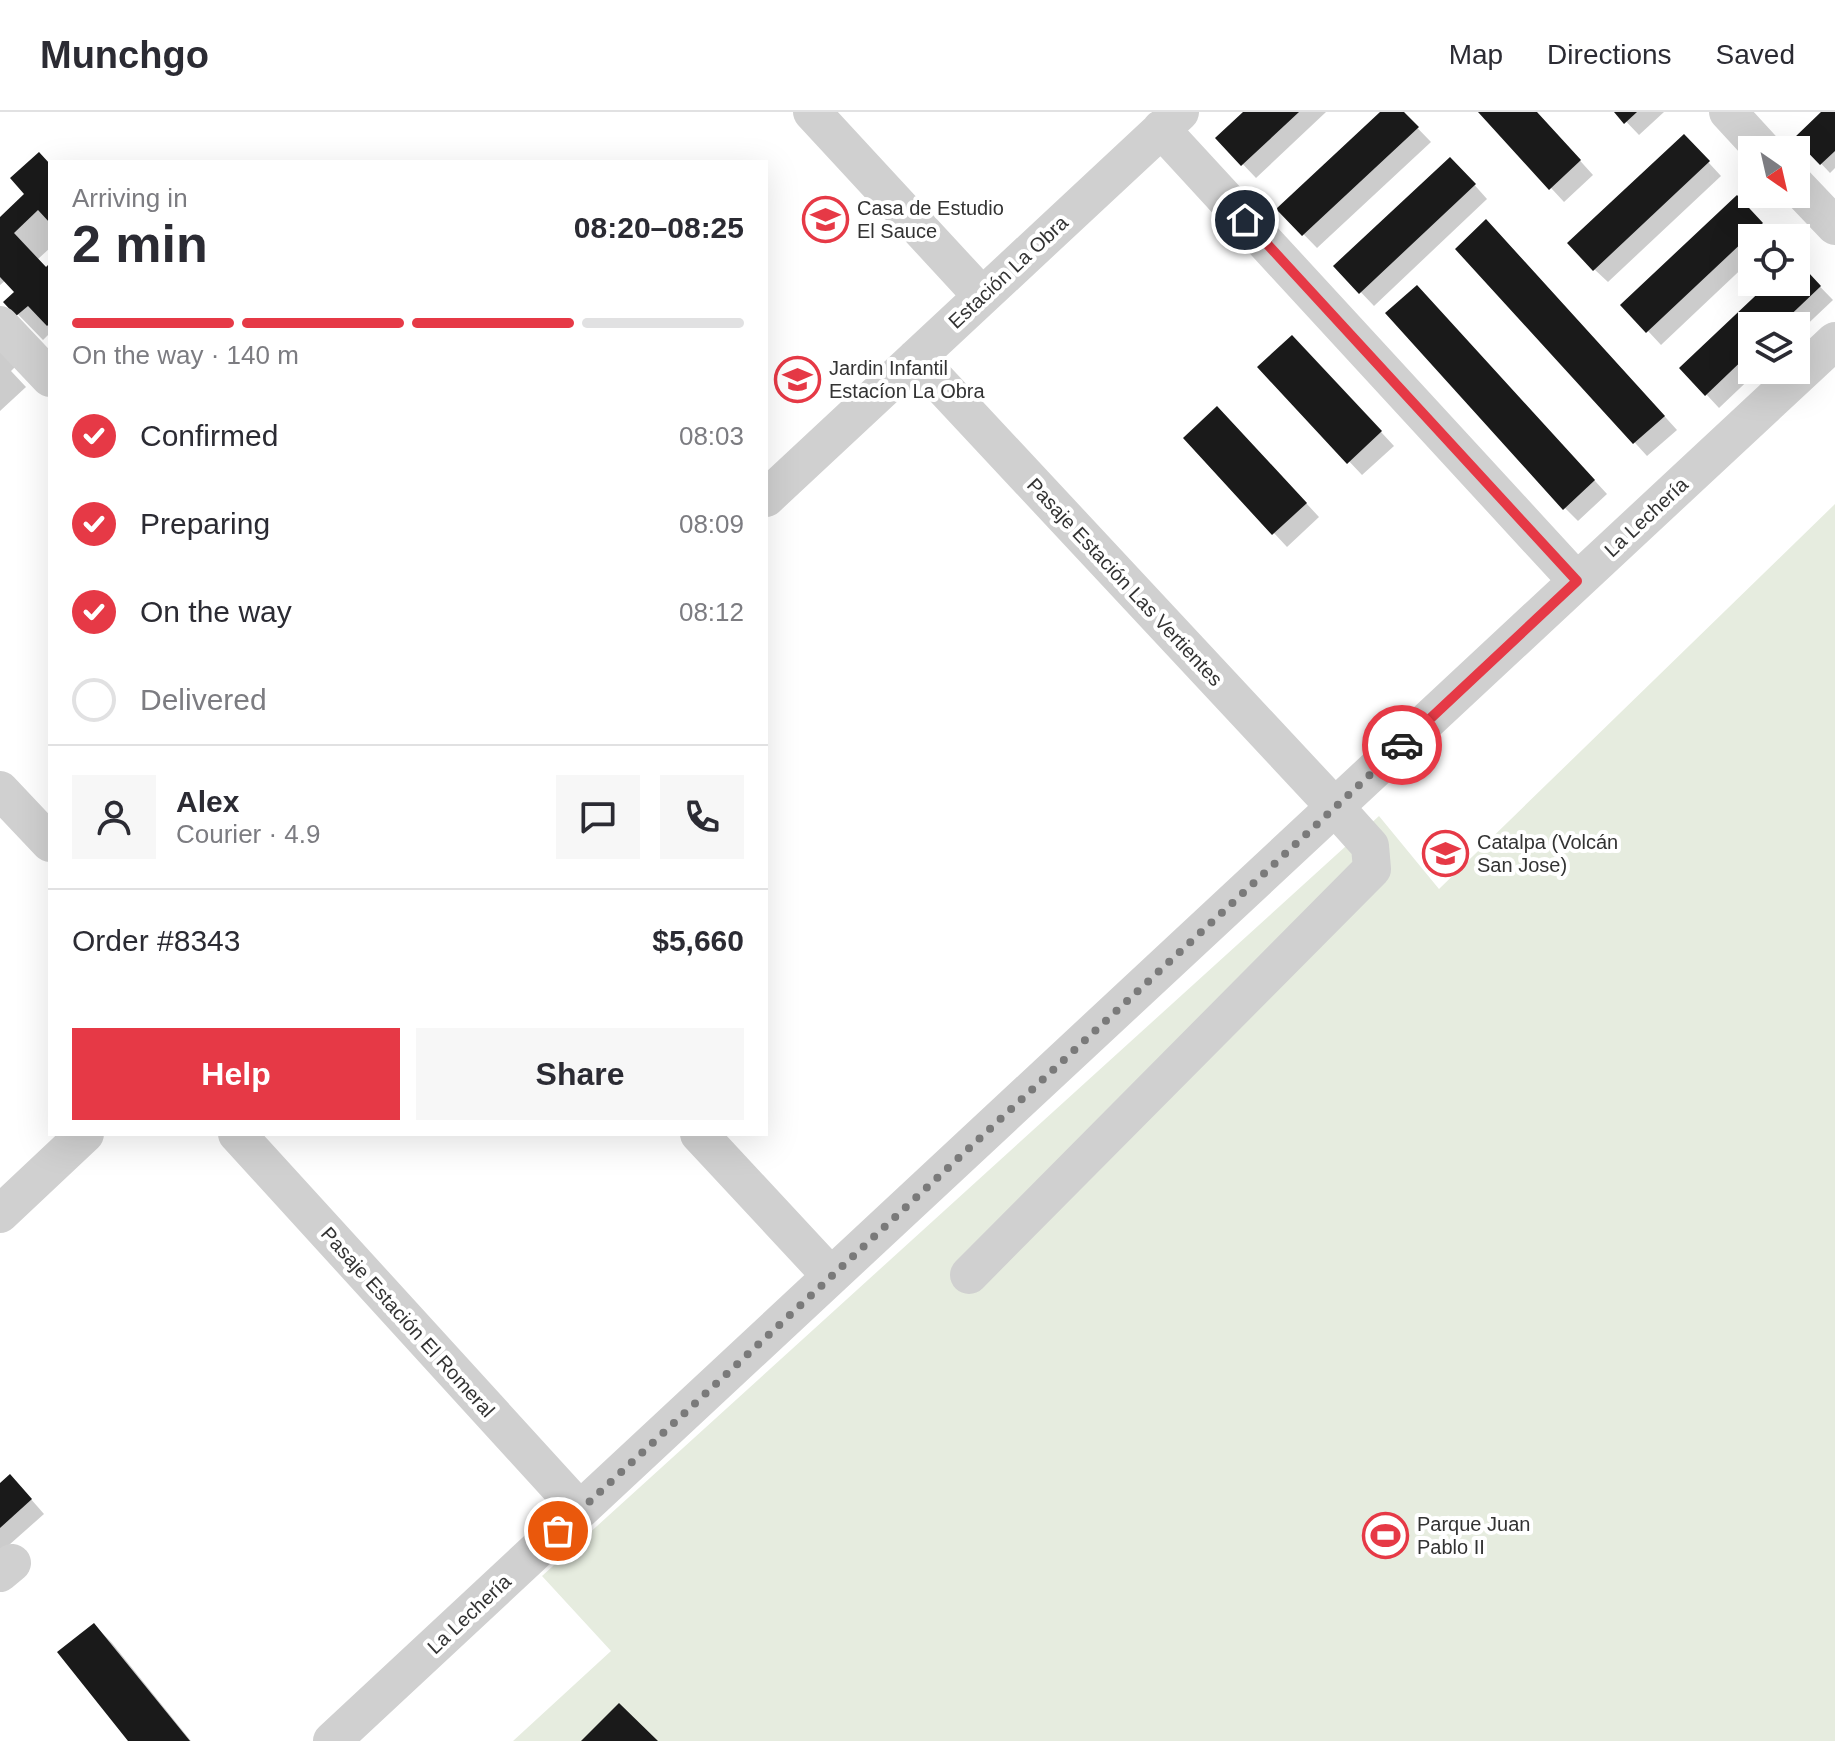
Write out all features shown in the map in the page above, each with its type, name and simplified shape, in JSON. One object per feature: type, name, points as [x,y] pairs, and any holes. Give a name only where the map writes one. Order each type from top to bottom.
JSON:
[{"type":"street","points":[[812,112],[982,296]]},
{"type":"street","points":[[1728,112],[1750,136]]},
{"type":"street","points":[[1171,121],[1577,581]]},
{"type":"street","name":"Estación La Obra","points":[[768,496],[1171,121]]},
{"type":"street","points":[[1810,200],[1835,226]]},
{"type":"street","points":[[0,325],[48,376]]},
{"type":"street","name":"La Lechería","points":[[332,1741],[1835,341]]},
{"type":"street","name":"Pasaje Estación Las Vertientes","points":[[916,358],[1370,846],[1372,869],[969,1275]]},
{"type":"street","points":[[0,790],[48,841]]},
{"type":"street","points":[[0,1214],[83,1136]]},
{"type":"street","name":"Pasaje Estación El Romeral","points":[[239,1136],[580,1510]]},
{"type":"street","points":[[701,1136],[831,1276]]},
{"type":"shaded area","name":"Parque Juan Pablo II","points":[[1835,504],[1835,1741],[513,1741],[611,1651],[542,1576],[1379,816],[1439,889]]},
{"type":"building","points":[[1243,112],[1299,112],[1241,166],[1215,138]]},
{"type":"building","points":[[1380,112],[1404,112],[1419,127],[1302,236],[1276,209]]},
{"type":"building","points":[[1478,112],[1537,112],[1581,160],[1549,190]]},
{"type":"building","points":[[1614,112],[1637,112],[1624,124]]},
{"type":"building","points":[[1821,112],[1835,112],[1835,151],[1820,165],[1810,155],[1810,136],[1796,136]]},
{"type":"building","points":[[1684,134],[1710,161],[1593,271],[1567,243]]},
{"type":"building","points":[[39,152],[48,162],[48,221],[38,210],[14,233],[46,267],[48,265],[47,326],[28,306],[16,316],[3,302],[14,292],[0,277],[0,217],[24,194],[10,178]]},
{"type":"building","points":[[1450,157],[1476,184],[1359,294],[1333,266]]},
{"type":"building","points":[[1737,195],[1738,208],[1749,208],[1763,223],[1738,224],[1738,247],[1646,333],[1620,305]]},
{"type":"building","points":[[1486,219],[1665,416],[1633,444],[1455,249]]},
{"type":"building","points":[[1810,274],[1821,286],[1794,312],[1738,312],[1755,296],[1810,296]]},
{"type":"building","points":[[1417,285],[1595,480],[1563,510],[1385,313]]},
{"type":"building","points":[[1738,312],[1738,364],[1705,396],[1679,368]]},
{"type":"building","points":[[1292,335],[1382,431],[1347,464],[1257,367]]},
{"type":"building","points":[[1217,406],[1307,503],[1272,535],[1183,438]]},
{"type":"building","points":[[10,1474],[32,1499],[0,1528],[0,1483]]},
{"type":"building","points":[[94,1623],[190,1741],[128,1741],[57,1652]]},
{"type":"building","points":[[619,1703],[658,1741],[581,1741]]},
{"type":"way so far","points":[[558,1531],[1402,745]]},
{"type":"place","name":"Casa de Estudio El Sauce","points":[[826,220]]},
{"type":"place","name":"Jardin Infantil Estacíon La Obra","points":[[798,380]]},
{"type":"place","name":"Catalpa (Volcán San Jose)","points":[[1446,854]]},
{"type":"place","name":"Parque Juan Pablo II","points":[[1386,1535]]},
{"type":"route","points":[[1245,220],[1577,581],[1402,745]]}]
